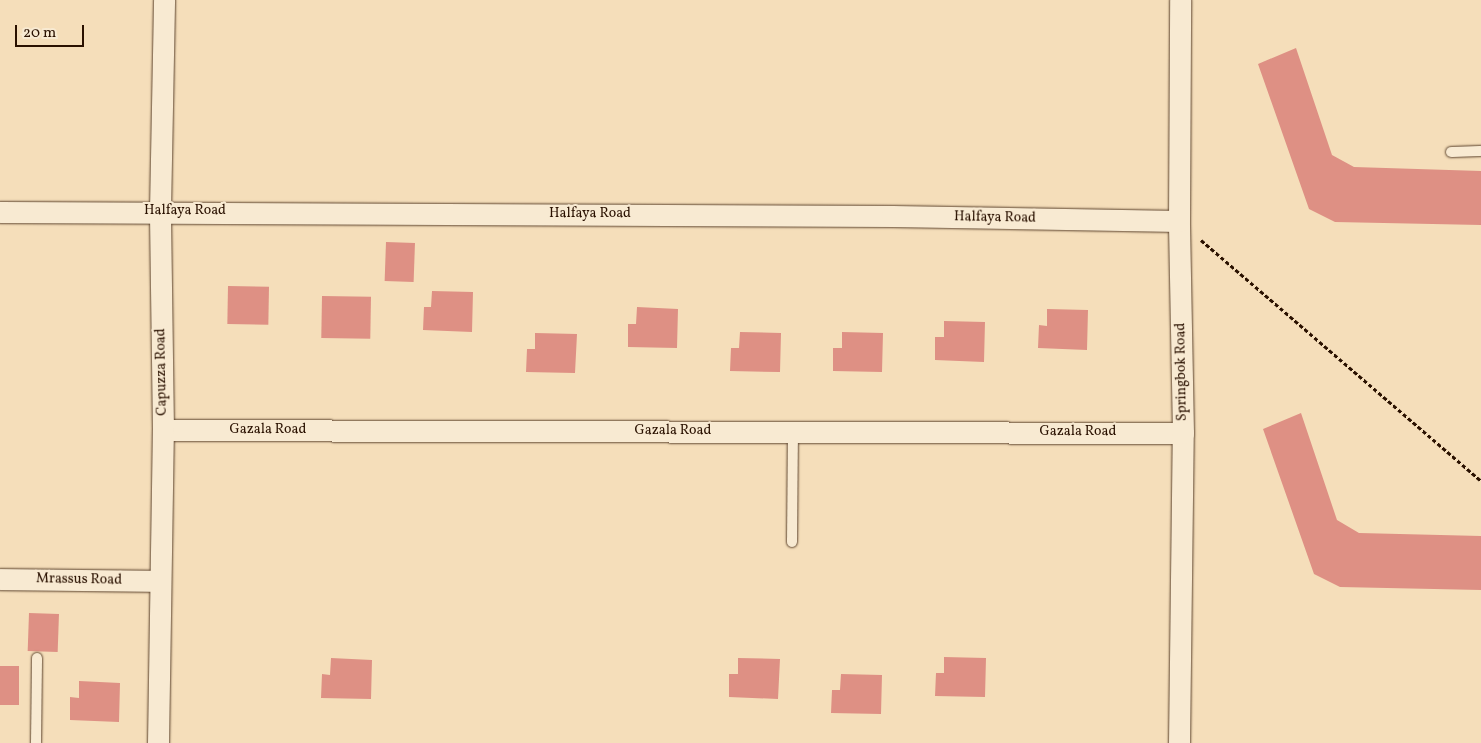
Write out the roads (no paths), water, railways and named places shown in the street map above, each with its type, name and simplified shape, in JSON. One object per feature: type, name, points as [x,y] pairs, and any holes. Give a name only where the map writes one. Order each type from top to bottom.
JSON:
[{"type":"street","name":"Capuzza Road","points":[[158,743],[159,581],[163,430],[160,211],[164,0]]},
{"type":"street","name":"Springbok Road","points":[[1179,743],[1183,433],[1180,221],[1180,0]]},
{"type":"street","name":"Halfaya Road","points":[[0,212],[160,211],[892,216],[1180,221]]},
{"type":"street","name":"Gazala Road","points":[[163,430],[1183,433]]},
{"type":"street","name":"Mrassus Road","points":[[0,579],[159,581]]},
{"type":"lane","points":[[1451,152],[1481,151]]},
{"type":"lane","points":[[792,542],[793,432]]},
{"type":"lane","points":[[36,743],[37,658]]}]
